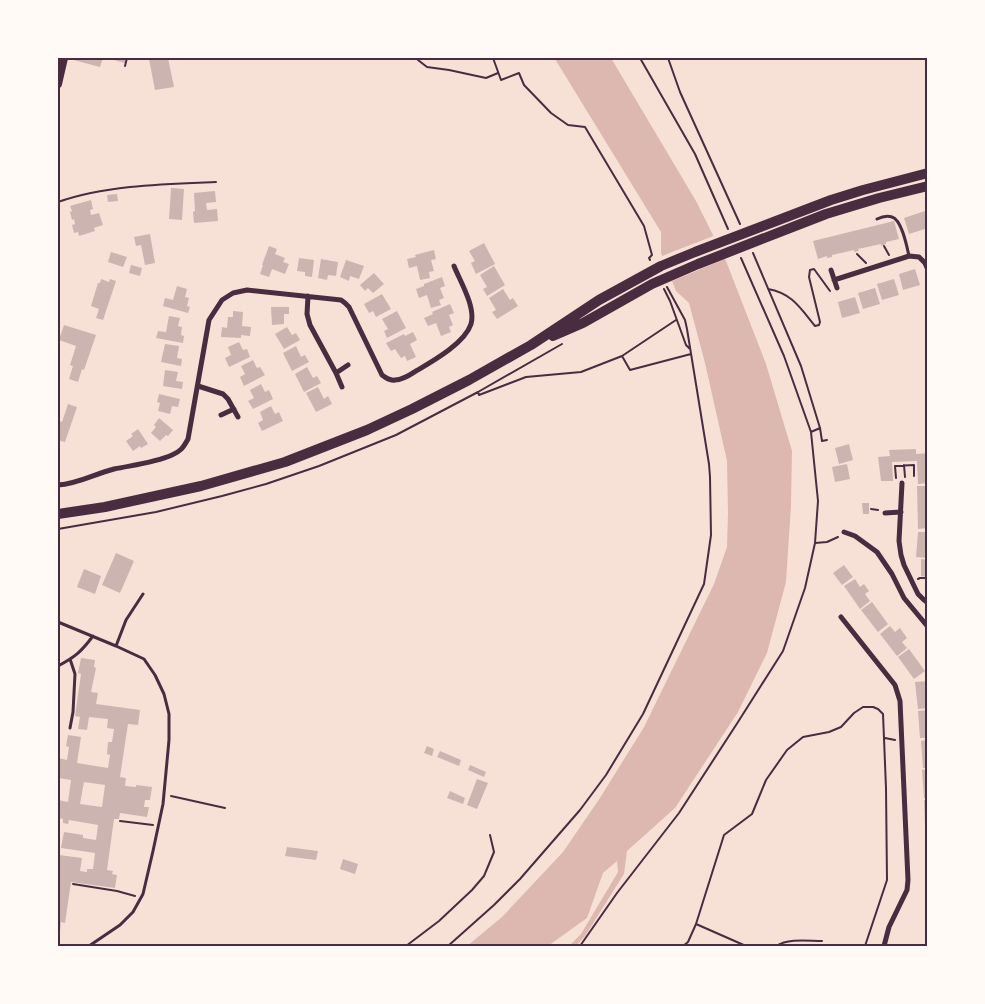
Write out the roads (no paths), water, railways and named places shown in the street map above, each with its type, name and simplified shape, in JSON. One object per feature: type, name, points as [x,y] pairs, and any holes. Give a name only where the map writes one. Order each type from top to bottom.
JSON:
[{"type":"highway","points":[[58,514],[106,507],[201,486],[284,462],[367,430],[412,410],[469,380],[531,345],[599,300],[661,266],[800,212],[863,190],[928,173]]},
{"type":"highway","points":[[531,345],[583,323],[652,284],[698,264],[826,214],[928,186]]},
{"type":"street","points":[[58,84],[64,58]]},
{"type":"street","points":[[834,280],[910,256],[919,257],[925,263],[928,270]]},
{"type":"street","points":[[58,486],[89,479],[111,470],[163,459],[182,450],[188,439],[209,320],[222,300],[233,293],[247,290],[334,299],[345,302],[382,374],[388,379],[395,380],[404,378],[433,362],[451,349],[467,333],[471,324],[472,314],[454,266]]},
{"type":"street","points":[[831,270],[836,288]]},
{"type":"street","points":[[308,296],[307,314],[310,325],[336,372],[342,388]]},
{"type":"street","points":[[336,372],[348,365]]},
{"type":"street","points":[[198,386],[223,394],[234,408],[238,417]]},
{"type":"street","points":[[221,415],[234,408]]},
{"type":"street","points":[[902,483],[899,542],[901,555],[918,594],[928,603]]},
{"type":"street","points":[[885,513],[901,512]]},
{"type":"street","points":[[844,532],[856,536],[876,552],[892,574],[904,598],[928,627]]},
{"type":"street","points":[[841,617],[895,685],[900,701],[908,880],[907,890],[889,927],[884,946]]},
{"type":"lane","points":[[877,218],[894,217],[901,227],[910,256]]},
{"type":"lane","points":[[116,646],[126,620],[143,594]]},
{"type":"lane","points":[[58,622],[144,659],[155,675],[164,694],[168,714],[169,740],[164,794],[143,894],[133,912],[120,925],[89,946]]},
{"type":"lane","points":[[58,666],[83,650],[93,636]]},
{"type":"lane","points":[[70,659],[75,674],[73,712],[70,728]]}]
